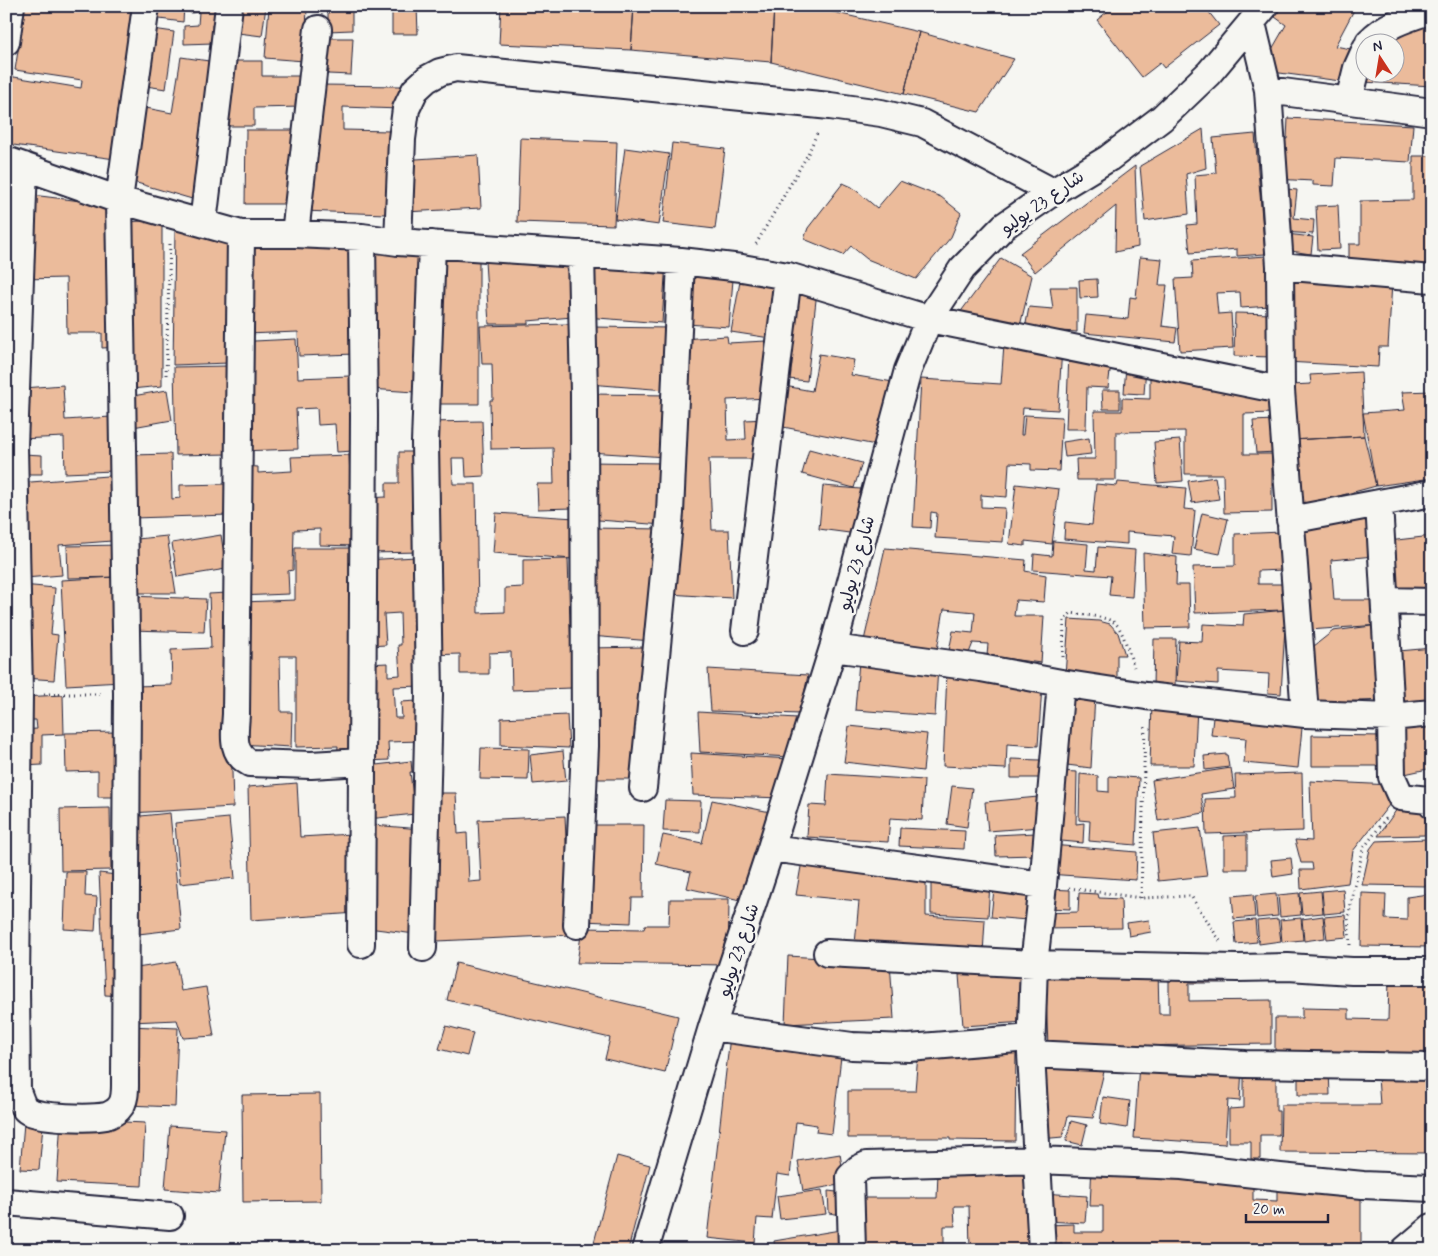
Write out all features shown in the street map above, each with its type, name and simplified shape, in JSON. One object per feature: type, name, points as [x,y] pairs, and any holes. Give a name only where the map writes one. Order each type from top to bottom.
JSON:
[{"type":"street","points":[[6,42],[11,6]]},
{"type":"street","points":[[146,6],[119,200],[127,694],[126,1068],[124,1099],[121,1107],[107,1116],[63,1117],[26,1111],[17,1092],[16,985],[19,693],[14,446],[15,163],[119,200],[242,234],[362,237],[398,242],[681,261],[742,268],[788,276],[929,319],[1280,390]]},
{"type":"street","points":[[203,223],[229,6]]},
{"type":"street","points":[[1380,32],[1399,21],[1432,10]]},
{"type":"street","points":[[1258,14],[1268,90],[1280,266],[1280,390],[1305,714]]},
{"type":"street","name":"شارع 23 يوليو","points":[[644,1250],[712,1027],[771,848],[833,648],[908,370],[929,319],[962,269],[1004,226],[1053,192],[1109,158],[1162,118],[1209,73],[1258,14]]},
{"type":"street","points":[[295,234],[318,29]]},
{"type":"street","points":[[398,242],[402,139],[406,109],[416,90],[426,79],[440,72],[456,68],[830,106],[881,113],[922,123],[1053,192]]},
{"type":"street","points":[[1349,100],[1356,72]]},
{"type":"street","points":[[1268,90],[1432,112]]},
{"type":"street","points":[[242,234],[237,752],[242,759],[250,763],[311,765],[362,762]]},
{"type":"street","points":[[361,944],[364,416],[362,237]]},
{"type":"street","points":[[423,948],[429,694],[425,443],[432,244]]},
{"type":"street","points":[[577,925],[584,746],[584,394],[581,254]]},
{"type":"street","points":[[643,788],[670,513],[681,261]]},
{"type":"street","points":[[1280,266],[1432,278]]},
{"type":"street","points":[[745,631],[788,276]]},
{"type":"street","points":[[1290,520],[1432,493]]},
{"type":"street","points":[[1379,503],[1391,717],[1392,777],[1401,797],[1428,800],[1432,805]]},
{"type":"street","points":[[1385,601],[1432,602]]},
{"type":"street","points":[[833,648],[981,668],[1146,696],[1305,714],[1391,717],[1432,713]]},
{"type":"street","points":[[1042,1250],[1031,1046],[1034,964],[1061,683]]},
{"type":"street","points":[[771,848],[1043,885]]},
{"type":"street","points":[[827,953],[1034,964],[1432,971]]},
{"type":"street","points":[[712,1027],[852,1046],[910,1048],[1031,1046],[1245,1064],[1432,1067]]},
{"type":"street","points":[[852,1250],[850,1176],[858,1169],[867,1166],[1037,1160],[1182,1166],[1363,1185],[1432,1188]]},
{"type":"street","points":[[6,1202],[170,1216]]},
{"type":"street","points":[[1405,1250],[1432,1227]]},
{"type":"path","points":[[742,268],[808,154],[830,106]]},
{"type":"path","points":[[166,375],[170,214]]},
{"type":"path","points":[[1061,683],[1064,620],[1067,615],[1071,613],[1107,619],[1115,623],[1120,629],[1146,696],[1141,898]]},
{"type":"path","points":[[19,693],[127,694]]},
{"type":"path","points":[[1352,971],[1348,918],[1363,849],[1401,797]]},
{"type":"path","points":[[1043,885],[1141,898],[1191,896],[1238,968]]},
{"type":"building","points":[[25,6],[139,6],[115,159],[6,144],[6,91],[8,76],[81,88],[82,80],[15,70]]},
{"type":"building","points":[[154,6],[184,6],[183,22],[152,18]]},
{"type":"building","points":[[190,6],[221,6],[221,25],[212,25],[213,43],[184,44],[184,26],[198,25],[199,12],[190,13]]},
{"type":"building","points":[[233,6],[266,6],[262,36],[230,32]]},
{"type":"building","points":[[352,6],[352,30],[328,31],[328,7]]},
{"type":"building","points":[[392,6],[417,6],[418,34],[392,34]]},
{"type":"building","points":[[501,6],[634,6],[631,50],[499,44]]},
{"type":"building","points":[[634,6],[774,6],[771,62],[631,50]]},
{"type":"building","points":[[774,6],[807,6],[919,32],[904,94],[771,62]]},
{"type":"building","points":[[1114,6],[1204,6],[1219,25],[1164,68],[1160,63],[1142,77],[1097,20]]},
{"type":"building","points":[[1282,6],[1349,6],[1354,10],[1335,46],[1356,50],[1348,82],[1272,72],[1271,51],[1286,25],[1275,17]]},
{"type":"building","points":[[1387,6],[1415,6],[1392,13]]},
{"type":"building","points":[[269,7],[307,9],[304,61],[265,58]]},
{"type":"building","points":[[1432,20],[1432,86],[1363,82],[1406,82],[1406,32],[1404,32]]},
{"type":"building","points":[[146,28],[174,32],[166,89],[139,85]]},
{"type":"building","points":[[919,32],[1014,59],[979,112],[904,94]]},
{"type":"building","points":[[323,38],[353,38],[351,75],[328,74],[329,70],[318,72]]},
{"type":"building","points":[[181,57],[216,62],[199,201],[130,181],[141,107],[172,113]]},
{"type":"building","points":[[226,61],[262,61],[262,76],[302,76],[302,107],[254,108],[254,126],[222,126]]},
{"type":"building","points":[[321,85],[401,86],[400,109],[343,107],[343,130],[390,131],[386,214],[302,211]]},
{"type":"building","points":[[1288,118],[1413,125],[1410,162],[1336,158],[1334,186],[1313,185],[1313,181],[1274,179],[1276,139],[1287,139]]},
{"type":"building","points":[[1203,129],[1206,168],[1186,174],[1189,214],[1145,221],[1140,166]]},
{"type":"building","points":[[246,130],[294,130],[294,204],[245,204]]},
{"type":"building","points":[[1255,134],[1265,254],[1237,256],[1237,249],[1190,253],[1187,225],[1197,224],[1195,175],[1216,173],[1213,138]]},
{"type":"building","points":[[520,138],[617,142],[614,225],[517,222]]},
{"type":"building","points":[[672,143],[725,149],[715,229],[663,223]]},
{"type":"building","points":[[625,148],[669,154],[659,225],[615,219]]},
{"type":"building","points":[[478,155],[481,208],[405,212],[401,160]]},
{"type":"building","points":[[1413,156],[1432,156],[1432,267],[1349,265],[1349,244],[1360,244],[1360,201],[1413,200]]},
{"type":"building","points":[[6,159],[9,159],[13,232],[6,233]]},
{"type":"building","points":[[1135,166],[1138,247],[1115,252],[1116,206],[1035,272],[1020,253]]},
{"type":"building","points":[[900,181],[941,197],[961,213],[951,237],[916,279],[867,259],[851,246],[843,255],[804,239],[808,228],[843,183],[852,187],[877,208]]},
{"type":"building","points":[[1286,189],[1297,190],[1294,218],[1314,220],[1313,234],[1283,232]]},
{"type":"building","points":[[32,195],[114,205],[120,347],[102,348],[102,333],[67,333],[66,278],[23,279]]},
{"type":"building","points":[[1338,205],[1340,249],[1318,250],[1316,206]]},
{"type":"building","points":[[162,220],[162,386],[131,389],[123,222]]},
{"type":"building","points":[[175,231],[231,236],[229,363],[173,365]]},
{"type":"building","points":[[1286,234],[1313,237],[1311,254],[1284,250]]},
{"type":"building","points":[[352,240],[356,354],[299,356],[298,332],[246,334],[246,245]]},
{"type":"building","points":[[365,247],[422,250],[414,392],[370,389]]},
{"type":"building","points":[[479,249],[479,404],[430,404],[437,251]]},
{"type":"building","points":[[568,256],[572,317],[528,321],[528,324],[489,324],[485,261]]},
{"type":"building","points":[[1267,256],[1270,306],[1241,308],[1240,292],[1216,293],[1218,314],[1231,313],[1233,348],[1180,351],[1175,279],[1193,278],[1192,261]]},
{"type":"building","points":[[1140,257],[1162,259],[1159,285],[1167,285],[1162,326],[1177,328],[1175,342],[1084,333],[1086,315],[1128,319],[1130,297],[1136,298]]},
{"type":"building","points":[[1001,258],[1032,276],[1020,326],[959,314]]},
{"type":"building","points":[[586,260],[666,261],[662,323],[585,317]]},
{"type":"building","points":[[689,267],[734,268],[729,327],[687,324]]},
{"type":"building","points":[[742,270],[780,277],[770,338],[731,332]]},
{"type":"building","points":[[1292,278],[1392,283],[1388,347],[1379,347],[1378,367],[1286,362]]},
{"type":"building","points":[[1097,279],[1098,297],[1080,298],[1079,280]]},
{"type":"building","points":[[791,282],[817,291],[807,381],[779,378]]},
{"type":"building","points":[[1050,287],[1077,287],[1077,332],[1025,329],[1029,307],[1053,309]]},
{"type":"building","points":[[1235,313],[1274,314],[1273,357],[1234,356]]},
{"type":"building","points":[[569,324],[573,508],[538,509],[537,484],[554,484],[553,448],[491,449],[490,400],[493,400],[492,364],[482,364],[480,326]]},
{"type":"building","points":[[590,327],[670,328],[666,390],[589,384]]},
{"type":"building","points":[[727,336],[728,343],[766,341],[768,398],[727,400],[728,440],[746,439],[745,420],[767,419],[762,459],[709,459],[712,530],[729,530],[732,598],[669,594],[681,339]]},
{"type":"building","points":[[296,339],[298,378],[350,376],[354,451],[337,452],[335,424],[318,425],[317,408],[296,409],[298,449],[239,451],[234,342]]},
{"type":"building","points":[[1004,345],[1062,348],[1058,410],[1023,408],[1021,435],[1023,435],[1025,415],[1062,417],[1059,471],[1031,470],[1031,464],[1009,463],[1007,497],[981,495],[981,507],[1005,508],[1003,542],[935,538],[937,513],[931,512],[930,528],[913,527],[921,379],[1001,384]]},
{"type":"building","points":[[1069,353],[1111,363],[1108,388],[1087,387],[1086,429],[1066,429]]},
{"type":"building","points":[[819,354],[854,360],[851,375],[899,383],[881,446],[773,425],[779,385],[812,391]]},
{"type":"building","points":[[1126,365],[1146,366],[1144,394],[1124,393]]},
{"type":"building","points":[[226,366],[229,454],[176,455],[174,367]]},
{"type":"building","points":[[1150,369],[1272,393],[1272,413],[1244,414],[1244,454],[1272,454],[1272,512],[1224,513],[1223,474],[1185,474],[1185,431],[1116,432],[1116,480],[1077,480],[1076,459],[1095,459],[1094,411],[1122,411],[1122,398],[1150,399]]},
{"type":"building","points":[[1361,372],[1364,436],[1292,440],[1291,385],[1311,384],[1310,375]]},
{"type":"building","points":[[63,385],[65,420],[111,417],[114,471],[65,473],[64,437],[20,439],[24,388]]},
{"type":"building","points":[[167,390],[172,420],[133,427],[127,397]]},
{"type":"building","points":[[1102,390],[1120,390],[1120,409],[1103,409]]},
{"type":"building","points":[[1432,391],[1432,478],[1376,486],[1363,413],[1405,410],[1402,392]]},
{"type":"building","points":[[590,394],[670,395],[666,457],[589,452]]},
{"type":"building","points":[[1274,420],[1277,452],[1256,453],[1253,421]]},
{"type":"building","points":[[482,421],[484,476],[466,477],[465,458],[452,458],[453,484],[476,484],[478,613],[505,612],[505,588],[523,587],[523,560],[568,559],[572,688],[512,690],[511,652],[489,653],[489,674],[460,674],[460,654],[430,655],[429,422]]},
{"type":"building","points":[[1364,436],[1376,486],[1298,507],[1292,440]]},
{"type":"building","points":[[1089,438],[1091,454],[1065,457],[1063,442]]},
{"type":"building","points":[[1180,440],[1183,481],[1157,483],[1154,442]]},
{"type":"building","points":[[809,449],[862,463],[854,488],[802,474]]},
{"type":"building","points":[[399,452],[419,452],[421,552],[369,553],[368,498],[386,497],[386,483],[399,483]]},
{"type":"building","points":[[23,454],[42,455],[42,474],[23,474]]},
{"type":"building","points":[[171,454],[172,499],[180,498],[180,485],[228,484],[229,515],[133,518],[132,455]]},
{"type":"building","points":[[349,455],[353,546],[320,545],[320,529],[294,530],[293,570],[288,571],[289,594],[238,596],[244,466],[258,467],[258,473],[292,471],[291,457]]},
{"type":"building","points":[[587,462],[668,463],[663,525],[586,519]]},
{"type":"building","points":[[120,475],[125,540],[59,545],[62,575],[25,578],[18,483]]},
{"type":"building","points":[[1215,477],[1219,499],[1192,503],[1188,481]]},
{"type":"building","points":[[1118,482],[1186,488],[1184,509],[1195,510],[1191,556],[1172,554],[1174,536],[1127,532],[1127,544],[1064,539],[1065,522],[1092,525],[1096,484],[1117,486]]},
{"type":"building","points":[[1016,484],[1059,489],[1052,544],[1025,541],[1025,546],[1009,544]]},
{"type":"building","points":[[823,486],[873,490],[857,534],[819,529]]},
{"type":"building","points":[[496,513],[575,518],[573,559],[493,553]]},
{"type":"building","points":[[1202,513],[1228,519],[1220,554],[1194,549]]},
{"type":"building","points":[[1371,519],[1374,556],[1331,560],[1334,600],[1378,600],[1379,625],[1309,630],[1299,531]]},
{"type":"building","points":[[589,528],[664,529],[652,641],[590,636]]},
{"type":"building","points":[[1282,532],[1283,570],[1258,571],[1258,584],[1282,584],[1283,610],[1195,613],[1193,567],[1235,566],[1235,534]]},
{"type":"building","points":[[221,535],[226,569],[177,577],[172,543]]},
{"type":"building","points":[[167,536],[176,593],[134,593],[127,540]]},
{"type":"building","points":[[1432,536],[1432,590],[1393,593],[1388,541]]},
{"type":"building","points":[[1053,541],[1088,544],[1086,569],[1096,570],[1098,547],[1135,550],[1132,597],[1109,595],[1111,576],[1033,570],[1034,554],[1052,556]]},
{"type":"building","points":[[121,545],[122,577],[68,578],[67,546]]},
{"type":"building","points":[[295,548],[352,548],[357,757],[337,759],[338,746],[296,747],[296,656],[280,656],[281,712],[292,712],[291,747],[239,744],[242,602],[295,600]]},
{"type":"building","points":[[885,548],[1026,560],[1025,571],[1046,575],[1044,602],[1016,600],[1014,616],[1044,616],[1041,663],[987,656],[988,644],[973,643],[969,653],[949,651],[953,631],[973,633],[975,612],[944,609],[937,650],[863,645]]},
{"type":"building","points":[[1143,553],[1177,557],[1176,585],[1189,585],[1190,627],[1145,628]]},
{"type":"building","points":[[416,557],[422,686],[393,687],[395,718],[402,718],[401,702],[417,701],[420,741],[388,742],[389,760],[367,761],[367,664],[388,663],[388,676],[400,675],[398,645],[401,645],[400,613],[384,614],[386,645],[369,646],[365,560]]},
{"type":"building","points":[[116,577],[122,682],[66,685],[61,580]]},
{"type":"building","points":[[22,585],[55,588],[51,634],[58,635],[54,680],[24,678]]},
{"type":"building","points":[[227,593],[233,807],[131,813],[133,686],[172,685],[171,650],[211,648],[209,594]]},
{"type":"building","points":[[131,596],[206,599],[204,632],[130,630]]},
{"type":"building","points":[[1286,610],[1281,694],[1268,693],[1269,674],[1218,671],[1218,684],[1176,681],[1179,641],[1202,642],[1203,624],[1243,626],[1244,614]]},
{"type":"building","points":[[1069,619],[1099,621],[1110,624],[1118,633],[1125,655],[1117,655],[1117,678],[1065,676]]},
{"type":"building","points":[[1379,625],[1385,700],[1311,703],[1309,650],[1333,631]]},
{"type":"building","points":[[1154,639],[1176,639],[1175,688],[1153,687]]},
{"type":"building","points":[[646,647],[640,779],[588,779],[588,648]]},
{"type":"building","points":[[1432,648],[1432,707],[1401,710],[1399,651]]},
{"type":"building","points":[[859,661],[938,667],[935,716],[855,710]]},
{"type":"building","points":[[708,669],[808,675],[800,714],[711,711]]},
{"type":"building","points":[[947,672],[1042,686],[1038,746],[1007,744],[1006,769],[943,766]]},
{"type":"building","points":[[1068,691],[1095,695],[1091,768],[1059,764]]},
{"type":"building","points":[[63,695],[64,734],[42,735],[42,765],[24,766],[23,730],[37,729],[36,720],[20,720],[21,697]]},
{"type":"building","points":[[1152,703],[1197,708],[1194,766],[1150,766]]},
{"type":"building","points":[[1214,709],[1303,718],[1298,768],[1244,763],[1246,738],[1211,735]]},
{"type":"building","points":[[698,712],[797,718],[790,757],[700,752]]},
{"type":"building","points":[[567,715],[569,748],[501,745],[501,718]]},
{"type":"building","points":[[1432,721],[1432,768],[1400,775],[1401,724]]},
{"type":"building","points":[[849,726],[927,734],[923,771],[844,762]]},
{"type":"building","points":[[117,732],[118,797],[98,797],[98,771],[66,772],[65,733]]},
{"type":"building","points":[[1312,735],[1385,736],[1384,766],[1312,766]]},
{"type":"building","points":[[481,748],[529,749],[528,780],[480,779]]},
{"type":"building","points":[[563,751],[566,781],[533,784],[530,755]]},
{"type":"building","points":[[691,753],[790,759],[782,798],[693,795]]},
{"type":"building","points":[[1227,754],[1229,767],[1205,770],[1204,756]]},
{"type":"building","points":[[1011,759],[1040,760],[1039,778],[1011,778]]},
{"type":"building","points":[[411,761],[412,772],[410,772],[415,814],[368,819],[367,766]]},
{"type":"building","points":[[1231,768],[1234,789],[1201,794],[1204,813],[1158,821],[1152,780]]},
{"type":"building","points":[[1058,771],[1077,772],[1076,824],[1084,823],[1083,843],[1051,840]]},
{"type":"building","points":[[1302,773],[1303,831],[1206,834],[1205,799],[1236,798],[1235,775]]},
{"type":"building","points":[[828,774],[924,780],[922,820],[890,818],[888,842],[807,837],[809,805],[826,806]]},
{"type":"building","points":[[1080,774],[1098,776],[1098,791],[1109,792],[1109,776],[1139,778],[1136,845],[1089,841],[1090,821],[1079,820]]},
{"type":"building","points":[[1310,781],[1391,785],[1393,800],[1353,851],[1348,883],[1301,889],[1300,870],[1313,870],[1312,863],[1301,863],[1295,840],[1312,841]]},
{"type":"building","points":[[297,783],[300,837],[352,834],[357,913],[251,920],[248,787]]},
{"type":"building","points":[[952,786],[972,788],[967,827],[947,824]]},
{"type":"building","points":[[434,793],[456,793],[458,834],[467,833],[469,882],[481,881],[478,820],[565,816],[570,935],[437,941]]},
{"type":"building","points":[[1038,797],[1041,827],[988,831],[985,802]]},
{"type":"building","points":[[665,800],[701,801],[700,832],[663,831]]},
{"type":"building","points":[[712,800],[775,813],[749,902],[687,888],[691,872],[656,864],[663,835],[702,843]]},
{"type":"building","points":[[1402,802],[1426,805],[1425,835],[1378,836]]},
{"type":"building","points":[[110,808],[111,870],[61,871],[60,809]]},
{"type":"building","points":[[170,813],[181,929],[130,935],[131,817]]},
{"type":"building","points":[[229,818],[235,878],[180,884],[175,823]]},
{"type":"building","points":[[373,825],[421,829],[415,934],[368,928]]},
{"type":"building","points":[[585,825],[644,825],[643,898],[632,898],[631,923],[582,921]]},
{"type":"building","points":[[900,828],[965,831],[964,849],[899,846]]},
{"type":"building","points":[[1200,828],[1207,876],[1158,881],[1153,833]]},
{"type":"building","points":[[1036,833],[1037,855],[996,856],[995,835]]},
{"type":"building","points":[[1247,835],[1247,869],[1224,869],[1224,836]]},
{"type":"building","points":[[1427,839],[1428,886],[1362,885],[1370,849],[1376,841]]},
{"type":"building","points":[[1051,845],[1137,852],[1136,880],[1047,874]]},
{"type":"building","points":[[1291,858],[1293,874],[1273,877],[1271,860]]},
{"type":"building","points":[[802,861],[926,876],[926,916],[985,920],[983,954],[855,944],[859,901],[796,895]]},
{"type":"building","points":[[66,872],[86,872],[85,896],[97,897],[95,931],[64,929]]},
{"type":"building","points":[[99,873],[117,875],[122,996],[105,995]]},
{"type":"building","points":[[931,876],[990,883],[988,917],[931,914]]},
{"type":"building","points":[[995,880],[1040,891],[1027,920],[991,917]]},
{"type":"building","points":[[1048,889],[1070,890],[1070,909],[1047,908]]},
{"type":"building","points":[[1343,889],[1345,912],[1324,914],[1322,891]]},
{"type":"building","points":[[1321,891],[1323,913],[1302,915],[1300,893]]},
{"type":"building","points":[[1079,893],[1098,894],[1099,898],[1121,899],[1122,928],[1041,929],[1041,913],[1078,912]]},
{"type":"building","points":[[1299,893],[1301,915],[1280,917],[1278,895]]},
{"type":"building","points":[[1362,893],[1386,894],[1385,919],[1407,920],[1407,897],[1428,894],[1431,947],[1361,946]]},
{"type":"building","points":[[1253,894],[1255,917],[1234,919],[1232,896]]},
{"type":"building","points":[[1276,894],[1278,916],[1257,918],[1255,896]]},
{"type":"building","points":[[670,899],[729,899],[728,965],[577,963],[582,928],[644,929],[645,925],[669,925]]},
{"type":"building","points":[[1345,915],[1347,937],[1327,939],[1324,917]]},
{"type":"building","points":[[1323,916],[1325,938],[1304,941],[1302,919]]},
{"type":"building","points":[[1301,918],[1303,940],[1282,942],[1280,920]]},
{"type":"building","points":[[1278,919],[1281,941],[1259,944],[1257,921]]},
{"type":"building","points":[[1149,920],[1151,932],[1129,936],[1127,923]]},
{"type":"building","points":[[1255,920],[1257,942],[1236,944],[1234,922]]},
{"type":"building","points":[[788,956],[890,962],[894,1019],[785,1024]]},
{"type":"building","points":[[176,962],[181,991],[206,987],[214,1036],[183,1038],[177,1020],[131,1022],[130,969]]},
{"type":"building","points":[[456,963],[678,1016],[665,1073],[605,1059],[610,1038],[447,1000]]},
{"type":"building","points":[[1021,967],[1026,1022],[963,1026],[959,975]]},
{"type":"building","points":[[1045,969],[1158,970],[1159,1014],[1169,1014],[1169,970],[1227,971],[1227,983],[1189,983],[1189,1001],[1271,1000],[1271,1044],[1048,1047]]},
{"type":"building","points":[[1432,977],[1432,1053],[1275,1053],[1275,1018],[1302,1018],[1302,1008],[1349,1009],[1349,1019],[1388,1020],[1389,979]]},
{"type":"building","points":[[128,1026],[178,1028],[175,1107],[127,1105]]},
{"type":"building","points":[[446,1026],[473,1033],[467,1056],[439,1049]]},
{"type":"building","points":[[730,1036],[842,1048],[832,1134],[816,1132],[817,1125],[796,1122],[790,1176],[777,1174],[772,1219],[757,1218],[755,1243],[707,1238]]},
{"type":"building","points":[[1016,1047],[1015,1141],[950,1140],[950,1138],[848,1138],[848,1091],[915,1091],[918,1054]]},
{"type":"building","points":[[1035,1059],[1106,1063],[1093,1118],[1068,1116],[1063,1137],[1040,1139]]},
{"type":"building","points":[[1139,1063],[1242,1068],[1240,1101],[1228,1100],[1225,1144],[1134,1138]]},
{"type":"building","points":[[1244,1067],[1276,1067],[1276,1111],[1279,1111],[1279,1135],[1260,1135],[1260,1159],[1251,1159],[1251,1142],[1229,1142],[1229,1109],[1244,1108]]},
{"type":"building","points":[[1329,1070],[1330,1095],[1298,1095],[1298,1071]]},
{"type":"building","points":[[1378,1077],[1432,1077],[1432,1153],[1280,1152],[1281,1105],[1380,1105]]},
{"type":"building","points":[[320,1094],[321,1201],[243,1202],[242,1095]]},
{"type":"building","points":[[1103,1097],[1130,1101],[1127,1128],[1100,1124]]},
{"type":"building","points":[[61,1119],[145,1123],[142,1186],[57,1182]]},
{"type":"building","points":[[1071,1121],[1087,1125],[1082,1145],[1066,1141]]},
{"type":"building","points":[[24,1123],[43,1125],[39,1170],[20,1169]]},
{"type":"building","points":[[170,1126],[225,1130],[219,1193],[165,1189]]},
{"type":"building","points":[[840,1154],[845,1184],[803,1191],[798,1161]]},
{"type":"building","points":[[617,1156],[650,1165],[628,1250],[592,1250]]},
{"type":"building","points":[[1092,1165],[1253,1176],[1253,1200],[1277,1201],[1277,1182],[1361,1190],[1361,1250],[1062,1250],[1062,1243],[1045,1246],[1047,1225],[1074,1224],[1074,1232],[1103,1232],[1103,1206],[1090,1206]]},
{"type":"building","points":[[1027,1167],[1029,1250],[970,1250],[969,1206],[954,1206],[955,1226],[944,1226],[944,1250],[858,1250],[857,1198],[937,1198],[938,1172]]},
{"type":"building","points":[[822,1190],[826,1214],[780,1219],[777,1196]]},
{"type":"building","points":[[828,1191],[845,1193],[842,1215],[829,1213]]},
{"type":"building","points":[[1043,1193],[1087,1196],[1085,1223],[1044,1221]]},
{"type":"building","points":[[840,1230],[843,1250],[775,1250],[774,1241]]}]
